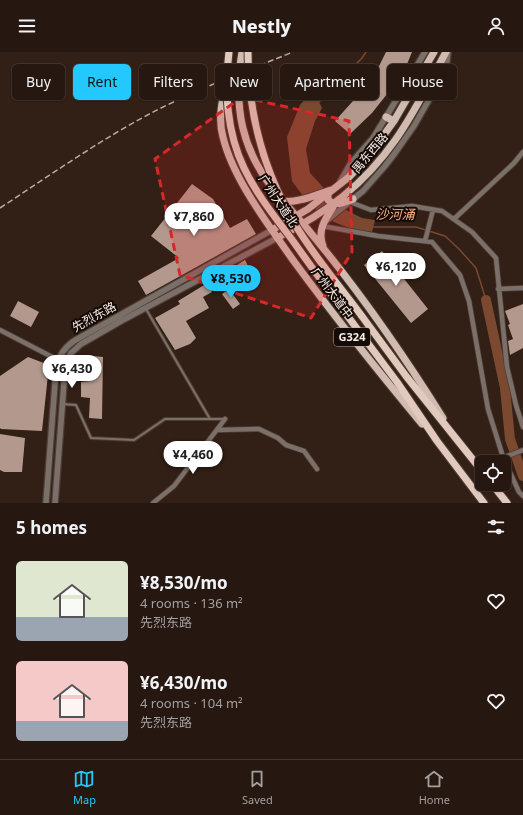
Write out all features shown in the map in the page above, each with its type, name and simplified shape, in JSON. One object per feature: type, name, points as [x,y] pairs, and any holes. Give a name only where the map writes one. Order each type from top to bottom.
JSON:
[{"type":"highway","name":"广州大道北","points":[[229,52],[227,88],[229,113],[235,142],[244,168],[267,207],[352,322]]},
{"type":"highway","name":"广州大道北","points":[[248,52],[249,85],[254,119],[263,154],[276,190],[293,222],[361,315]]},
{"type":"highway","name":"广州大道中","points":[[361,315],[406,376],[475,460]]},
{"type":"highway","name":"广州大道中","points":[[352,322],[397,382],[437,441],[484,503]]},
{"type":"highway","points":[[498,491],[507,503]]},
{"type":"main road","name":"广州大道北","points":[[232,52],[220,117],[222,136],[235,170],[272,230]]},
{"type":"main road","name":"广州大道北","points":[[242,52],[238,94],[245,136],[260,169],[270,185],[325,251]]},
{"type":"main road","name":"禺东西路","points":[[428,62],[434,52]]},
{"type":"main road","name":"禺东西路","points":[[440,64],[447,52]]},
{"type":"main road","points":[[428,62],[432,64]]},
{"type":"main road","name":"禺东西路","points":[[272,230],[297,216],[323,195],[337,187],[367,158],[394,121],[406,100]]},
{"type":"main road","name":"禺东西路","points":[[277,238],[333,207],[354,188],[374,167],[397,138],[419,100]]},
{"type":"main road","points":[[386,117],[394,121]]},
{"type":"main road","points":[[405,124],[412,128]]},
{"type":"main road","points":[[283,200],[291,201],[323,195],[333,207]]},
{"type":"main road","points":[[322,226],[333,207],[352,200]]},
{"type":"main road","name":"G324","points":[[322,226],[320,233],[325,251]]},
{"type":"main road","name":"广州大道中","points":[[272,230],[355,342],[437,441]]},
{"type":"main road","name":"广州大道中","points":[[325,251],[398,349],[451,430]]},
{"type":"street","points":[[337,187],[351,163],[373,138],[425,52]]},
{"type":"street","points":[[333,207],[342,208],[362,191],[385,166],[412,128],[442,77],[447,61],[447,52]]},
{"type":"street","points":[[454,219],[514,163],[523,152]]},
{"type":"street","points":[[352,200],[371,210],[412,206],[442,211],[472,232],[496,258],[507,367],[523,427]]},
{"type":"street","points":[[426,240],[433,210]]},
{"type":"street","points":[[322,226],[378,236],[426,240],[432,242],[460,275],[469,301],[488,409],[502,455]]},
{"type":"street","name":"先烈东路","points":[[55,503],[66,364],[68,357],[73,350],[144,305],[272,230]]},
{"type":"street","name":"先烈东路","points":[[46,503],[56,370],[58,360],[65,348],[74,341],[277,238]]},
{"type":"street","points":[[498,289],[523,288]]},
{"type":"street","points":[[0,330],[58,360]]},
{"type":"street","points":[[153,503],[174,486],[225,420]]},
{"type":"street","points":[[217,430],[258,430],[278,438],[286,444],[304,450],[317,469]]},
{"type":"street","points":[[508,455],[521,450]]},
{"type":"street","points":[[511,473],[523,496]]},
{"type":"lane","points":[[144,305],[210,419]]},
{"type":"lane","points":[[62,404],[76,405],[91,438],[134,440],[165,419],[225,420]]},
{"type":"highlighted area","points":[[242,97],[349,121],[352,252],[311,318],[180,275],[155,159]]},
{"type":"shaded area","points":[[304,100],[318,100],[322,108],[315,121],[306,149],[310,173],[342,208],[362,218],[375,220],[372,232],[354,230],[334,222],[315,209],[292,181],[287,137],[300,105]]},
{"type":"building","points":[[386,52],[412,52],[407,64],[387,64],[387,94],[372,113],[350,134],[335,121],[354,100],[379,100],[379,66]]},
{"type":"building","points":[[192,184],[213,199],[230,228],[247,219],[256,234],[146,295],[138,281],[179,258],[151,236]]},
{"type":"building","points":[[382,251],[428,309],[411,323],[364,265]]},
{"type":"building","points":[[245,260],[249,268],[245,271],[244,269],[222,281],[223,283],[203,297],[209,308],[186,321],[196,338],[190,344],[175,350],[155,318],[180,304],[178,301]]},
{"type":"building","points":[[229,289],[240,304],[233,309],[222,294]]},
{"type":"building","points":[[18,301],[39,312],[31,327],[10,316]]},
{"type":"building","points":[[523,304],[523,348],[510,355],[508,341],[513,339],[508,325],[510,324],[505,311]]},
{"type":"building","points":[[93,356],[103,357],[102,419],[89,418],[90,398],[81,397],[81,382],[90,381],[90,362]]},
{"type":"building","points":[[28,357],[49,365],[42,431],[1,429],[0,376]]},
{"type":"building","points":[[0,434],[25,438],[22,472],[4,472],[0,470]]},
{"type":"waterway","name":"沙河涌","points":[[318,103],[366,52]]},
{"type":"waterway","name":"沙河涌","points":[[372,227],[416,227],[445,236],[476,268],[486,300]]},
{"type":"waterway","name":"沙河涌","points":[[486,300],[505,388],[510,439],[523,476]]},
{"type":"railway","points":[[0,208],[78,156],[159,109],[192,93],[293,52]]}]
